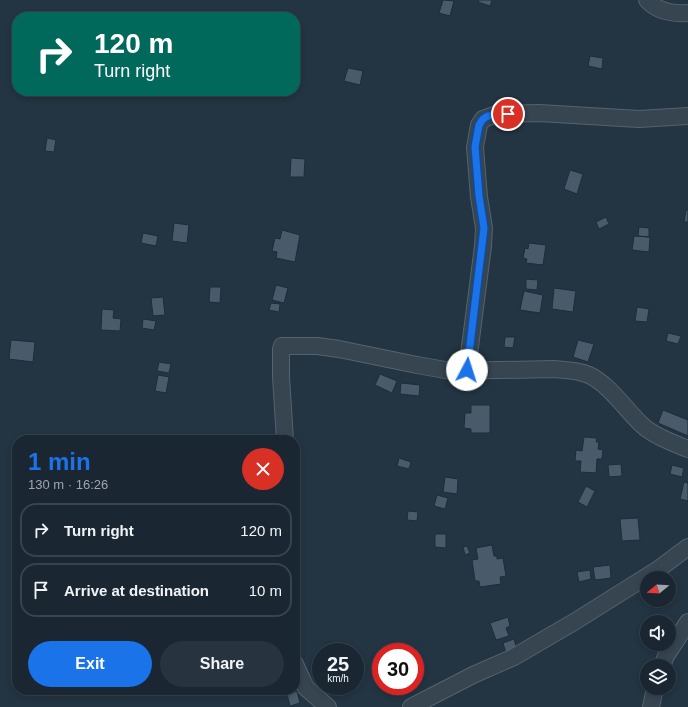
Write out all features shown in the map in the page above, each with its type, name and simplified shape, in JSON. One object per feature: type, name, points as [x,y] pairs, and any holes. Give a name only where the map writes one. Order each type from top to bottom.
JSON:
[{"type":"street","points":[[647,0],[666,12],[675,14],[688,13]]},
{"type":"street","points":[[467,370],[483,246],[484,228],[479,196],[475,147],[479,125],[483,119],[497,114],[539,113],[639,119],[688,116]]},
{"type":"street","points":[[285,435],[280,354],[282,346],[317,346],[451,370],[553,369],[587,374],[602,384],[643,426],[670,442],[688,449]]},
{"type":"street","points":[[411,707],[514,656],[556,633],[605,603],[688,547]]},
{"type":"street","points":[[665,659],[688,622]]},
{"type":"street","points":[[300,675],[306,688],[328,707]]},
{"type":"street","points":[[651,707],[653,695]]},
{"type":"building","points":[[443,0],[454,1],[450,16],[439,13]]},
{"type":"building","points":[[479,0],[492,0],[490,6],[478,2]]},
{"type":"building","points":[[590,56],[603,58],[602,69],[588,66]]},
{"type":"building","points":[[348,68],[363,71],[360,85],[344,81]]},
{"type":"building","points":[[47,138],[56,140],[54,152],[45,151]]},
{"type":"building","points":[[291,158],[305,159],[304,177],[290,177]]},
{"type":"building","points":[[570,170],[583,174],[577,194],[564,189]]},
{"type":"building","points":[[686,210],[688,210],[688,222],[684,222]]},
{"type":"building","points":[[606,217],[609,224],[599,229],[596,222]]},
{"type":"building","points":[[174,223],[189,225],[187,243],[172,241]]},
{"type":"building","points":[[639,227],[649,228],[649,237],[638,236]]},
{"type":"building","points":[[282,230],[300,235],[295,262],[276,258],[277,252],[272,251],[275,238],[280,239]]},
{"type":"building","points":[[143,233],[158,236],[156,246],[141,243]]},
{"type":"building","points":[[634,236],[650,237],[649,252],[632,250]]},
{"type":"building","points":[[529,243],[546,245],[543,265],[526,263],[527,259],[523,258],[525,248],[528,249]]},
{"type":"building","points":[[526,279],[538,280],[537,290],[526,289]]},
{"type":"building","points":[[276,285],[288,288],[284,303],[272,300]]},
{"type":"building","points":[[210,287],[221,287],[220,303],[209,302]]},
{"type":"building","points":[[554,288],[576,291],[573,312],[552,309]]},
{"type":"building","points":[[524,291],[543,295],[540,313],[520,310]]},
{"type":"building","points":[[163,297],[165,315],[153,316],[151,298]]},
{"type":"building","points":[[271,303],[280,304],[279,312],[269,310]]},
{"type":"building","points":[[637,307],[649,309],[647,322],[635,321]]},
{"type":"building","points":[[102,309],[114,310],[113,318],[121,319],[120,331],[101,330]]},
{"type":"building","points":[[143,319],[156,321],[154,330],[142,328]]},
{"type":"building","points":[[668,333],[681,336],[678,344],[666,341]]},
{"type":"building","points":[[505,337],[515,337],[513,348],[504,347]]},
{"type":"building","points":[[11,340],[35,342],[33,362],[9,359]]},
{"type":"building","points":[[578,340],[594,344],[588,362],[573,357]]},
{"type":"building","points":[[159,362],[171,364],[169,373],[157,371]]},
{"type":"building","points":[[380,374],[397,381],[392,393],[375,385]]},
{"type":"building","points":[[158,375],[169,377],[166,393],[155,391]]},
{"type":"building","points":[[401,383],[420,385],[419,396],[400,394]]},
{"type":"building","points":[[471,405],[490,405],[490,433],[471,433],[471,429],[464,428],[465,413],[471,413]]},
{"type":"building","points":[[663,410],[688,420],[688,436],[658,423]]},
{"type":"building","points":[[584,437],[597,438],[596,442],[599,442],[598,449],[603,450],[602,459],[597,459],[596,473],[580,472],[581,461],[575,461],[576,450],[582,451]]},
{"type":"building","points":[[399,458],[411,462],[409,469],[397,466]]},
{"type":"building","points":[[621,464],[622,476],[609,477],[608,465]]},
{"type":"building","points":[[672,465],[684,468],[682,477],[670,474]]},
{"type":"building","points":[[445,477],[458,479],[457,494],[443,492]]},
{"type":"building","points":[[684,482],[688,483],[688,501],[680,499]]},
{"type":"building","points":[[586,486],[595,491],[587,507],[578,502]]},
{"type":"building","points":[[437,495],[448,498],[445,509],[434,506]]},
{"type":"building","points":[[408,511],[418,512],[417,521],[407,520]]},
{"type":"building","points":[[638,518],[640,540],[622,541],[620,519]]},
{"type":"building","points":[[435,534],[446,534],[446,548],[435,547]]},
{"type":"building","points":[[492,545],[494,556],[497,556],[497,559],[503,558],[506,576],[500,577],[501,584],[480,587],[479,581],[475,581],[472,560],[478,559],[476,548]]},
{"type":"building","points":[[467,546],[470,553],[465,555],[463,547]]},
{"type":"building","points":[[610,565],[611,578],[595,580],[593,567]]},
{"type":"building","points":[[590,570],[591,579],[579,582],[577,572]]},
{"type":"building","points":[[508,617],[510,626],[506,628],[509,636],[496,640],[490,623]]},
{"type":"building","points":[[514,639],[517,649],[506,653],[503,643]]},
{"type":"building","points":[[287,695],[298,695],[300,703],[290,706]]},
{"type":"route","points":[[467,370],[469,342],[483,246],[484,228],[479,196],[475,147],[479,125],[483,119],[497,114],[508,114]]}]
